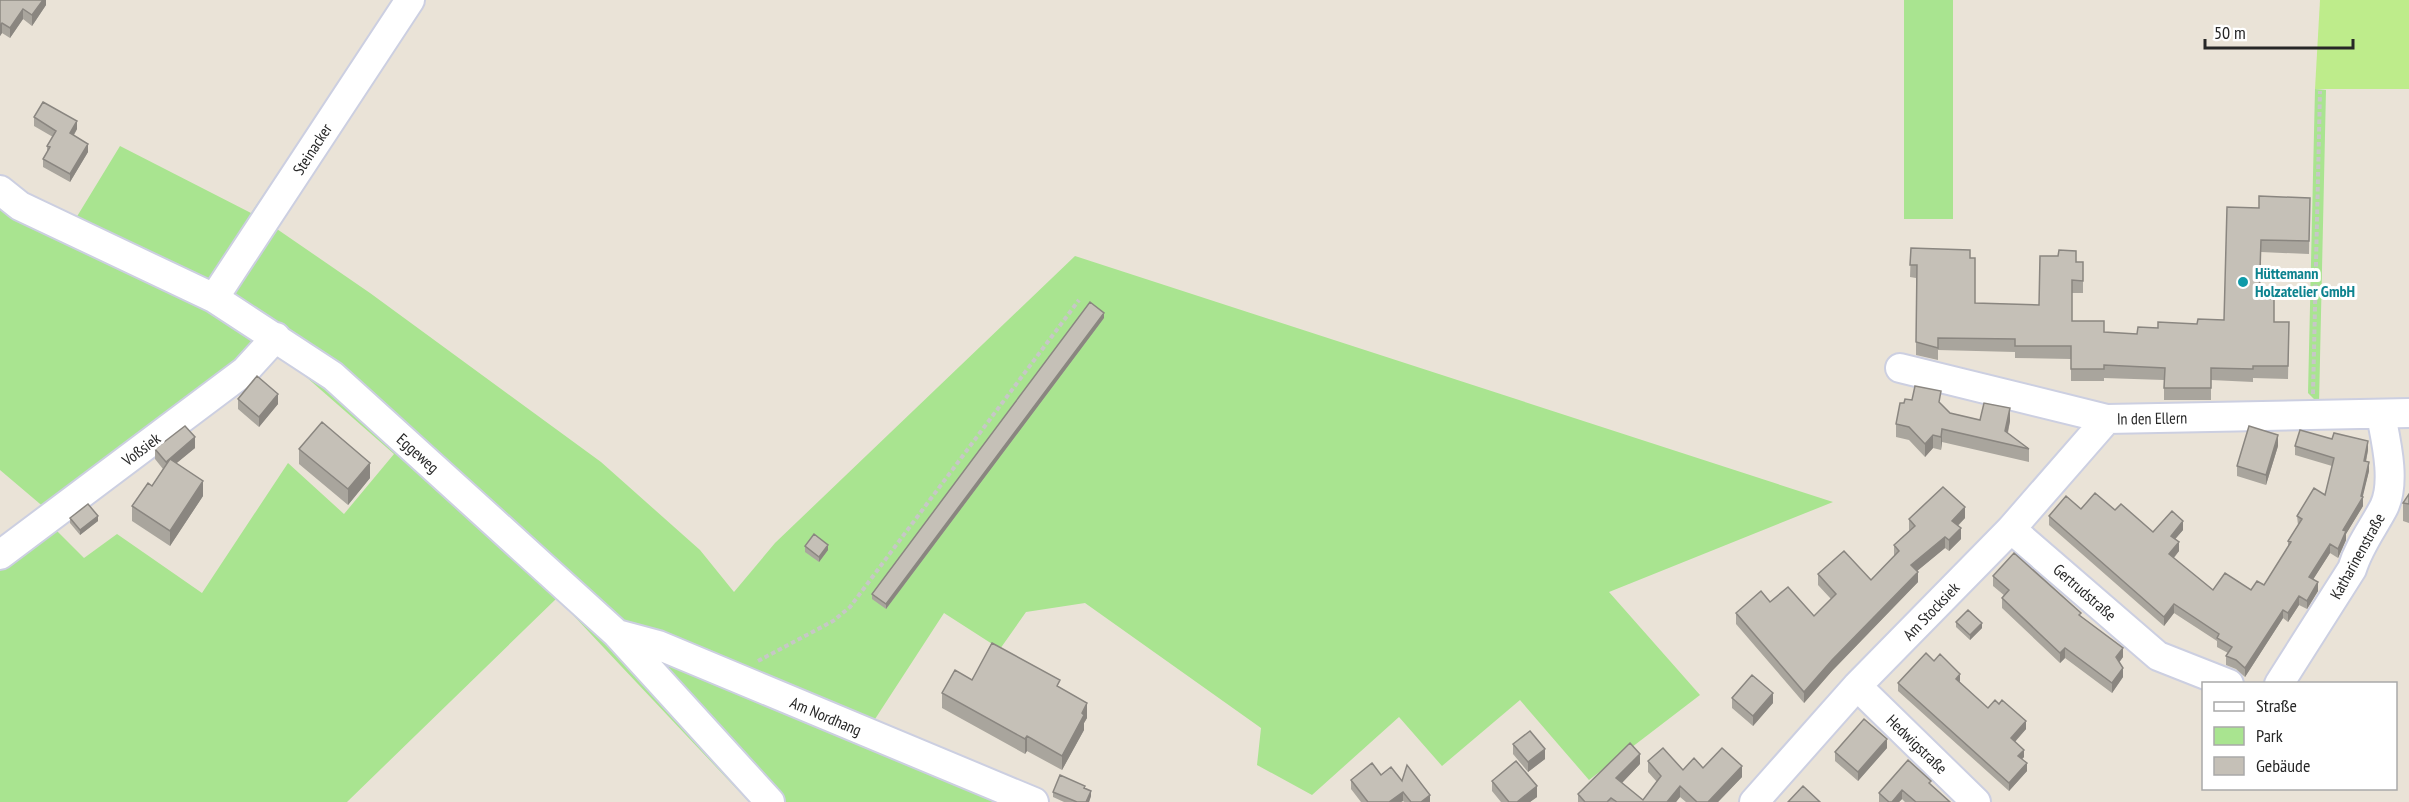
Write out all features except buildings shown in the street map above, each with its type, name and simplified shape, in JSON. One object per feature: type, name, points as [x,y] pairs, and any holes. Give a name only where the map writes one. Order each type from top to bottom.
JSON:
[{"type":"street","name":"Steinacker","points":[[214,298],[410,0]]},
{"type":"street","name":"Eggeweg","points":[[7,198],[214,298],[333,376],[617,634],[770,802]]},
{"type":"street","name":"Voßsiek","points":[[0,555],[245,371],[276,337]]},
{"type":"street","name":"In den Ellern","points":[[1900,368],[2107,419],[2409,413]]},
{"type":"street","name":"Katharinenstraße","points":[[2280,682],[2352,569],[2358,551],[2385,505],[2389,492],[2388,448],[2381,415]]},
{"type":"street","name":"Am Stocksiek","points":[[1754,802],[1857,686],[2011,529],[2107,419]]},
{"type":"street","name":"Gertrudstraße","points":[[2011,529],[2158,656],[2224,682]]},
{"type":"street","name":"Am Nordhang","points":[[617,634],[658,645],[1034,802]]},
{"type":"street","name":"Hedwigstraße","points":[[1857,686],[1976,802]]},
{"type":"path","points":[[2312,415],[2320,91]]},
{"type":"path","points":[[731,676],[833,621],[850,607],[1079,300]]},
{"type":"green space","points":[[395,0],[274,227],[370,293],[601,462],[700,550],[734,592],[775,543],[1075,256],[1833,502],[1609,592],[1700,695],[1589,780],[1520,700],[1442,766],[1399,717],[1312,795],[1257,765],[1261,728],[1085,603],[1026,612],[1000,649],[944,613],[864,736],[1013,802],[749,802],[557,598],[347,802],[0,802],[0,562],[50,524],[84,558],[117,534],[202,593],[288,463],[344,514],[394,454],[272,347],[59,520],[0,470],[0,175],[13,188],[73,223],[120,146],[251,213]]},
{"type":"green space","points":[[1904,0],[1953,0],[1953,219],[1904,219]]},
{"type":"green space","points":[[2320,0],[2409,0],[2409,89],[2315,89]]},
{"type":"green space","points":[[2315,89],[2326,90],[2319,404],[2308,393]]},
{"type":"place","name":"Hüttemann Holzatelier GmbH","points":[[2243,282]]}]
